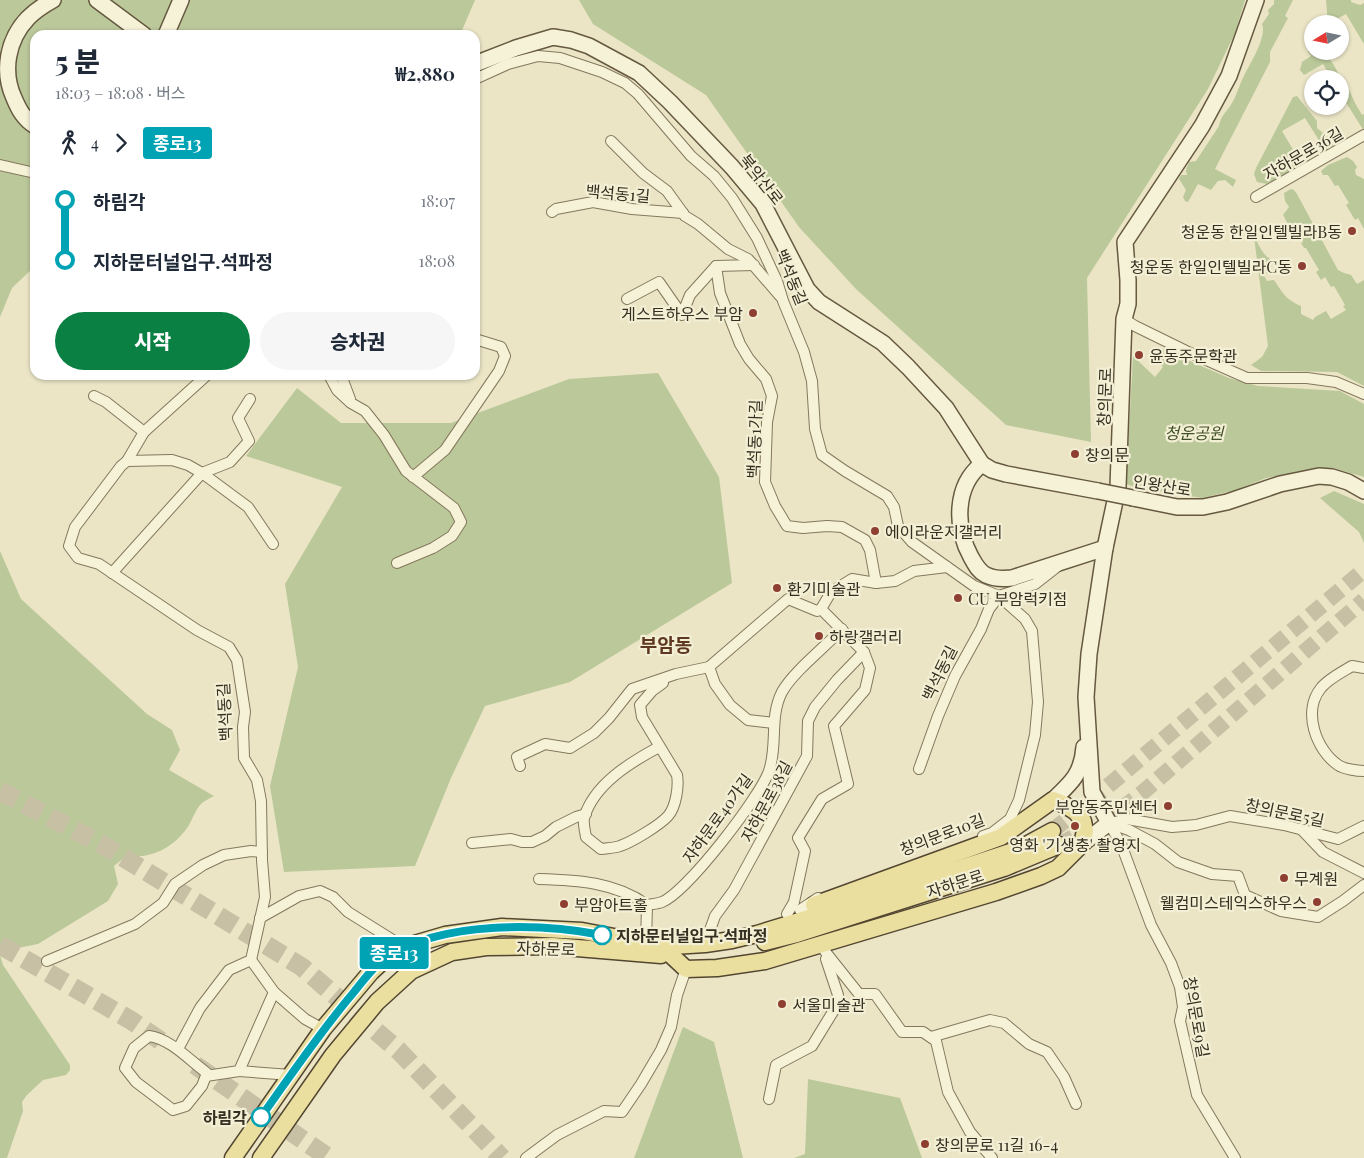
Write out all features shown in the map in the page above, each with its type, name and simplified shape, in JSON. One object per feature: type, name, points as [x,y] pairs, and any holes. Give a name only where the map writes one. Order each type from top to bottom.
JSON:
[{"type":"main road","points":[[671,955],[686,969],[717,968],[765,961],[822,948],[996,892],[1058,868],[1082,844],[1085,831],[1083,822],[1076,812],[1053,800],[1001,837],[746,928],[732,940]]},
{"type":"main road","name":"자하문로","points":[[233,1158],[323,1029],[371,972],[386,958],[404,947],[444,935],[502,927],[582,931],[673,946],[732,940],[819,915],[1055,838],[1004,868],[797,934],[720,951],[696,955],[671,955],[553,946],[486,947],[452,952],[411,971],[377,1002],[333,1055],[261,1158]]},
{"type":"street","points":[[30,121],[18,108],[7,80],[7,64],[18,31],[27,19],[53,0]]},
{"type":"street","points":[[97,0],[137,30]]},
{"type":"street","name":"창의문로","points":[[1109,823],[1092,792],[1086,697],[1089,654],[1105,548],[1118,487],[1124,319],[1128,304],[1125,242],[1202,126],[1229,76],[1256,0]]},
{"type":"street","points":[[168,30],[180,2]]},
{"type":"street","name":"북악산로","points":[[480,62],[516,48],[554,37],[589,46],[639,73],[670,102],[763,204],[807,289],[819,302],[883,343],[908,366],[946,408],[982,464]]},
{"type":"street","name":"백석동길","points":[[480,77],[508,64],[538,56],[569,61],[602,72],[626,83],[638,94],[692,156],[714,176],[732,198],[756,238],[777,281],[783,301],[804,352],[812,381],[815,429],[822,455],[887,496],[894,507],[898,526],[912,542],[974,586],[999,596],[989,609],[981,629],[955,676],[919,769]]},
{"type":"street","name":"자하문로36길","points":[[1256,198],[1364,136]]},
{"type":"street","name":"백석동1길","points":[[611,141],[667,192],[683,213],[728,248],[748,259],[783,301]]},
{"type":"street","points":[[0,166],[30,172]]},
{"type":"street","name":"백석동1길","points":[[552,212],[556,209],[592,202],[632,209],[683,213]]},
{"type":"street","points":[[627,299],[659,282],[682,315],[690,295],[716,266],[754,265]]},
{"type":"street","name":"백석동1가길","points":[[716,266],[720,292],[740,344],[749,359],[766,379],[772,396],[767,422],[765,482],[774,506],[787,526],[804,528],[842,527],[865,540],[870,550],[876,583]]},
{"type":"street","points":[[1124,319],[1178,347],[1247,378],[1307,378],[1336,382],[1364,394]]},
{"type":"street","points":[[413,477],[445,450],[499,371],[504,356],[500,347],[480,341]]},
{"type":"street","name":"백석동길","points":[[201,380],[144,432],[127,461],[121,466],[75,528],[69,546],[78,558],[99,564],[197,630],[229,646],[237,660],[244,712],[242,727],[244,758],[257,780],[261,801],[265,897],[250,960]]},
{"type":"street","points":[[332,380],[337,390],[351,403],[364,411],[384,435],[406,471],[454,508],[461,522],[452,536],[446,540],[433,548],[397,562]]},
{"type":"street","points":[[343,380],[351,403]]},
{"type":"street","points":[[94,396],[106,402],[144,432]]},
{"type":"street","points":[[112,573],[202,473],[230,462],[249,441],[238,418],[250,399]]},
{"type":"street","points":[[127,461],[172,460],[188,465],[248,507],[273,544]]},
{"type":"street","points":[[982,464],[974,470],[967,481],[959,513],[963,541],[977,568],[984,574],[999,579],[1012,578],[1105,548]]},
{"type":"street","name":"인왕산로","points":[[982,464],[992,470],[1006,474],[1177,507],[1203,508],[1280,484],[1319,476],[1332,476],[1364,491]]},
{"type":"street","points":[[999,596],[1035,584],[1062,562]]},
{"type":"street","points":[[520,766],[516,757],[545,744],[570,748],[594,733],[609,718],[632,689],[676,674],[709,667],[788,599],[817,611],[831,592],[852,579],[876,583],[895,582],[914,571],[947,567]]},
{"type":"street","name":"창의문로10길","points":[[794,912],[825,894],[992,833],[1010,819],[1019,800],[1035,735],[1038,702],[1032,631],[1025,618],[999,596]]},
{"type":"street","points":[[794,912],[794,902],[805,852],[798,838],[822,799],[848,784],[834,726],[865,690],[870,668],[864,652],[820,608]]},
{"type":"street","name":"자하문로40가길","points":[[647,905],[662,903],[684,886],[730,831],[759,792],[769,770],[774,741],[776,708],[782,693],[791,679],[842,629]]},
{"type":"street","name":"자하문로38길","points":[[706,944],[715,916],[734,890],[806,756],[808,721],[815,707],[837,680],[864,652]]},
{"type":"street","points":[[1364,668],[1352,666],[1321,688],[1313,704],[1313,725],[1320,747],[1338,766],[1364,771]]},
{"type":"street","points":[[709,667],[714,684],[730,705],[748,720],[774,723]]},
{"type":"street","points":[[659,747],[625,768],[606,783],[595,795],[584,819],[586,837],[601,849],[620,846],[647,832],[668,816],[679,785],[677,775],[642,717],[640,706],[652,691],[676,674]]},
{"type":"street","points":[[1053,800],[1075,778],[1083,759],[1084,746],[1089,737]]},
{"type":"street","points":[[472,843],[510,838],[522,842],[532,842],[556,827],[586,814]]},
{"type":"street","name":"창의문로5길","points":[[1109,823],[1126,819],[1172,827],[1196,825],[1230,816],[1284,825],[1338,838],[1364,826]]},
{"type":"street","points":[[1082,844],[1109,823],[1129,830],[1155,844],[1178,862],[1212,874],[1238,876],[1245,895],[1281,911],[1318,916],[1343,901],[1364,884]]},
{"type":"street","name":"창의문로9길","points":[[1109,823],[1121,844],[1151,925],[1171,963],[1180,987],[1183,1007],[1180,1021],[1197,1095],[1235,1158]]},
{"type":"street","points":[[1302,830],[1323,852],[1364,873]]},
{"type":"street","points":[[48,961],[135,924],[163,904],[175,884],[203,865],[224,855],[251,851],[262,852]]},
{"type":"street","points":[[539,879],[580,880],[634,896],[647,905],[646,943]]},
{"type":"street","points":[[260,918],[299,896],[320,890],[333,897],[348,912],[404,947]]},
{"type":"street","points":[[822,948],[859,994],[875,994],[902,1032],[923,1032],[936,1041],[948,1092],[970,1132],[992,1158]]},
{"type":"street","points":[[769,1099],[776,1065],[812,1046],[834,1010],[838,995],[822,948]]},
{"type":"street","points":[[178,1050],[200,1008],[229,970],[250,960],[274,992],[305,1019],[323,1029]]},
{"type":"street","points":[[526,1158],[558,1135],[604,1111],[622,1112],[661,1050],[671,1026],[677,994],[686,969]]},
{"type":"street","points":[[240,1071],[274,992]]},
{"type":"street","points":[[931,1038],[990,1020],[1004,1023],[1029,1044],[1047,1052],[1064,1077],[1076,1104]]},
{"type":"street","points":[[148,1036],[158,1037],[178,1050],[207,1073],[202,1086],[186,1106],[173,1110],[136,1082],[124,1068],[134,1048],[148,1036]]},
{"type":"street","points":[[206,1076],[240,1071],[291,1075]]},
{"type":"green space","points":[[0,0],[475,0],[462,30],[30,30],[30,271],[12,288],[0,317]]},
{"type":"green space","points":[[579,0],[1245,0],[1235,33],[1208,89],[1087,278],[1091,442],[1006,425],[856,289],[799,227],[706,95],[593,24]]},
{"type":"green space","points":[[1274,0],[1293,0],[1285,16],[1288,18],[1270,52],[1270,62],[1215,169],[1236,180],[1233,187],[1225,180],[1218,181],[1211,190],[1198,184],[1188,202],[1185,201],[1183,197],[1186,190],[1179,179],[1181,175],[1187,175],[1186,170],[1189,162],[1196,161],[1233,101],[1259,46],[1262,38],[1262,24],[1269,14],[1268,10],[1274,4]]},
{"type":"green space","points":[[1326,0],[1351,0],[1351,2],[1360,5],[1364,3],[1364,44],[1349,19],[1349,15],[1327,15]]},
{"type":"green space","points":[[1305,60],[1330,60],[1336,70],[1327,70],[1323,64],[1313,70],[1304,70],[1304,75],[1300,70],[1302,62]]},
{"type":"green space","points":[[1349,91],[1362,115],[1364,114],[1364,131],[1349,107]]},
{"type":"green space","points":[[1297,96],[1304,105],[1304,115],[1312,115],[1317,121],[1317,128],[1330,139],[1333,146],[1327,153],[1305,118],[1282,131],[1302,165],[1267,184],[1257,182],[1254,174],[1256,168],[1293,97]]},
{"type":"green space","points":[[1347,157],[1357,167],[1355,170],[1356,175],[1364,179],[1364,229],[1358,218],[1355,220],[1346,205],[1349,203],[1338,185],[1335,186],[1328,175],[1323,175],[1321,171],[1328,165]]},
{"type":"green space","points":[[1291,189],[1297,194],[1338,270],[1351,275],[1357,284],[1364,280],[1364,386],[1337,372],[1261,371],[1251,365],[1262,357],[1268,346],[1253,229],[1261,249],[1270,259],[1268,264],[1271,270],[1269,273],[1263,274],[1267,281],[1274,280],[1288,298],[1301,306],[1301,314],[1313,320],[1326,311],[1331,319],[1346,310],[1334,286],[1331,287],[1325,277],[1321,280],[1316,272],[1319,270],[1301,243],[1303,242],[1293,224],[1289,226],[1283,215],[1289,207],[1285,201],[1284,193]]},
{"type":"green space","name":"청운공원","points":[[1162,349],[1229,378],[1258,386],[1340,391],[1364,404],[1364,477],[1333,468],[1299,472],[1266,478],[1236,490],[1202,498],[1138,488],[1126,484],[1133,356],[1155,377],[1163,367],[1155,359]]},
{"type":"green space","points":[[658,373],[719,477],[732,583],[570,682],[485,706],[451,778],[415,866],[284,872],[270,786],[298,667],[285,584],[342,487],[246,456],[297,388],[341,423],[451,423],[569,379]]},
{"type":"green space","points":[[1334,491],[1364,504],[1364,543],[1359,532],[1320,498]]},
{"type":"green space","points":[[0,551],[21,599],[147,714],[172,730],[180,750],[169,770],[214,796],[201,804],[187,828],[175,841],[161,851],[144,856],[126,856],[114,866],[118,884],[108,901],[38,944],[13,949],[0,954]]},
{"type":"green space","points":[[0,955],[3,965],[70,1065],[70,1070],[66,1075],[43,1080],[22,1102],[23,1111],[7,1158],[0,1158]]},
{"type":"green space","points":[[683,1027],[714,1042],[743,1158],[634,1158]]},
{"type":"green space","points":[[808,1079],[900,1098],[922,1158],[794,1158],[805,1154]]},
{"type":"tunnel","points":[[1052,831],[1364,570]]},
{"type":"tunnel","points":[[1059,845],[1115,814],[1142,793],[1364,600]]},
{"type":"tunnel","points":[[0,791],[103,845],[302,967],[399,1051],[502,1158]]},
{"type":"tunnel","points":[[0,945],[132,1021],[168,1046]]},
{"type":"tunnel","points":[[195,1065],[329,1158]]},
{"type":"bus line","name":"종로13","points":[[261,1117],[323,1029],[371,972],[386,958],[404,947],[444,935],[502,927],[582,931],[602,935]]},
{"type":"place","name":"청운동 한일인텔빌라B동","points":[[1352,231]]},
{"type":"place","name":"청운동 한일인텔빌라C동","points":[[1302,266]]},
{"type":"place","name":"게스트하우스 부암","points":[[753,313]]},
{"type":"place","name":"윤동주문학관","points":[[1139,355]]},
{"type":"place","name":"창의문","points":[[1075,454]]},
{"type":"place","name":"에이라운지갤러리","points":[[875,531]]},
{"type":"place","name":"환기미술관","points":[[777,588]]},
{"type":"place","name":"CU 부암럭키점","points":[[958,598]]},
{"type":"place","name":"하랑갤러리","points":[[819,636]]},
{"type":"place","name":"부암동주민센터","points":[[1168,806]]},
{"type":"place","name":"영화 '기생충' 촬영지","points":[[1075,826]]},
{"type":"place","name":"무계원","points":[[1284,878]]},
{"type":"place","name":"웰컴미스테익스하우스","points":[[1317,902]]},
{"type":"place","name":"부암아트홀","points":[[564,904]]},
{"type":"place","name":"지하문터널입구.석파정","points":[[602,935]]},
{"type":"place","name":"서울미술관","points":[[782,1004]]},
{"type":"place","name":"하림각","points":[[261,1117]]},
{"type":"place","name":"창의문로 11길 16-4","points":[[925,1144]]},
{"type":"district","name":"부암동","points":[[666,644]]}]
